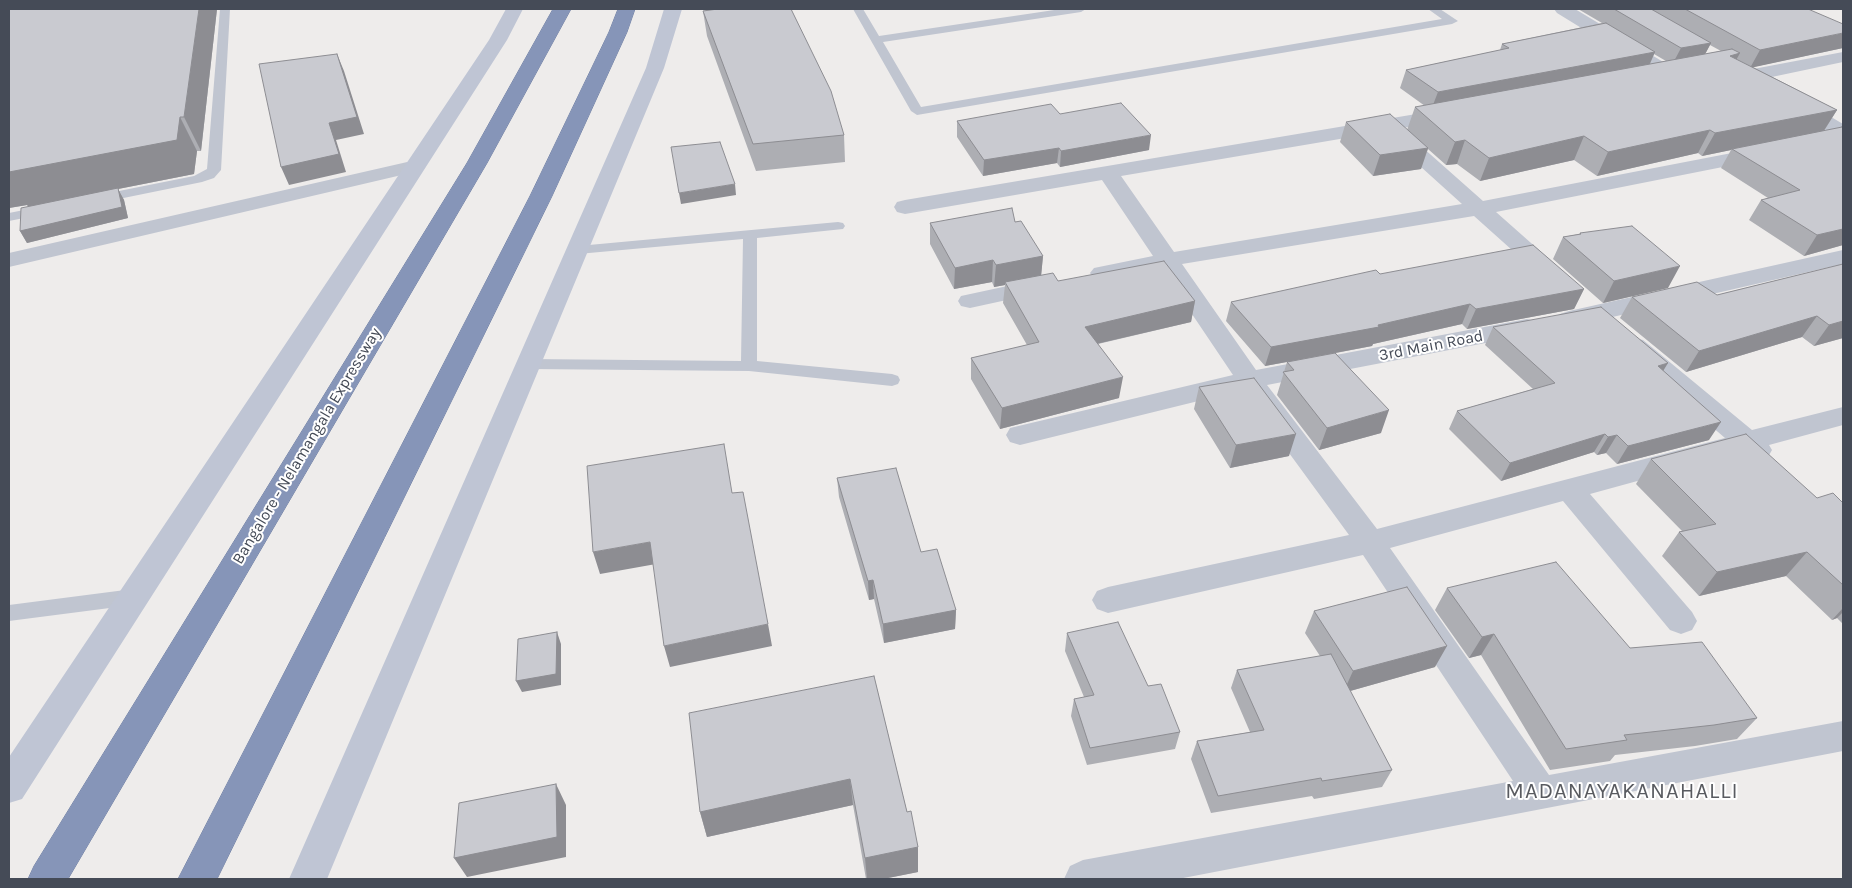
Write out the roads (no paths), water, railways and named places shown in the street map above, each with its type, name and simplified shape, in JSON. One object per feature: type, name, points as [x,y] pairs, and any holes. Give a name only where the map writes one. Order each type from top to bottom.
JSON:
[{"type":"highway","name":"Bangalore - Nelamangala Expressway","points":[[47,879],[467,180],[556,19]]},
{"type":"highway","points":[[197,879],[541,196],[622,20]]},
{"type":"street","points":[[9,787],[498,40],[514,9]]},
{"type":"street","points":[[308,879],[655,68],[673,9]]},
{"type":"street","points":[[1562,9],[1668,73]]},
{"type":"street","points":[[1843,57],[1740,72],[1843,134]]},
{"type":"street","points":[[1639,79],[1687,70]]},
{"type":"street","points":[[906,207],[1465,112]]},
{"type":"street","points":[[1388,126],[1597,314],[1748,440],[1777,467]]},
{"type":"street","points":[[1817,142],[1843,134]]},
{"type":"street","points":[[970,301],[1167,260],[1480,208],[1779,149]]},
{"type":"street","points":[[9,260],[416,166]]},
{"type":"street","points":[[1109,174],[1250,380],[1370,542],[1540,792]]},
{"type":"street","name":"3rd Main Road","points":[[1020,435],[1250,380],[1597,314],[1843,257]]},
{"type":"street","points":[[1108,600],[1370,542],[1843,416]]},
{"type":"street","points":[[1569,489],[1681,621]]},
{"type":"street","points":[[1083,879],[1843,736]]},
{"type":"lane","points":[[84,202],[197,179],[209,175],[214,170],[225,9]]},
{"type":"lane","points":[[858,9],[916,111],[1452,21],[1433,9]]},
{"type":"lane","points":[[876,40],[1081,9]]},
{"type":"lane","points":[[9,217],[56,208]]},
{"type":"lane","points":[[578,250],[838,226]]},
{"type":"lane","points":[[750,234],[750,366]]},
{"type":"lane","points":[[529,364],[750,366],[892,380]]},
{"type":"lane","points":[[9,613],[133,597]]},
{"type":"district","name":"MADANAYAKANAHALLI","points":[[1622,792]]}]
